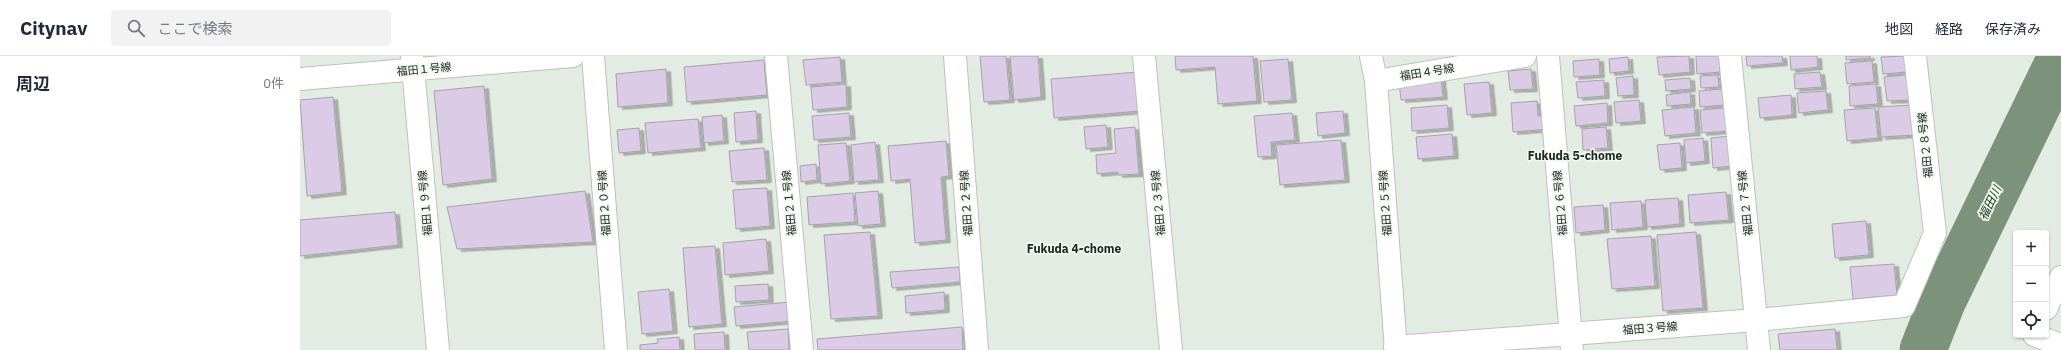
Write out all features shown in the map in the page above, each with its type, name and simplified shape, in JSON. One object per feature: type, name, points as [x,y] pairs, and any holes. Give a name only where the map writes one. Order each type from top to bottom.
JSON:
[{"type":"street","name":"福田１号線","points":[[300,79],[413,63],[573,56]]},
{"type":"street","name":"福田２０号線","points":[[593,56],[616,350]]},
{"type":"street","name":"福田２１号線","points":[[776,56],[802,350]]},
{"type":"street","name":"福田２２号線","points":[[955,56],[977,350]]},
{"type":"street","name":"福田２３号線","points":[[1144,56],[1171,350]]},
{"type":"street","name":"福田２５号線","points":[[1371,56],[1376,80],[1396,348]]},
{"type":"street","name":"福田４号線","points":[[1376,80],[1525,56]]},
{"type":"street","name":"福田２６号線","points":[[1548,56],[1571,342]]},
{"type":"street","name":"福田２７号線","points":[[1730,56],[1759,350]]},
{"type":"street","name":"福田２８号線","points":[[1904,306],[1935,233],[1915,56]]},
{"type":"street","name":"福田１９号線","points":[[413,63],[438,350]]},
{"type":"street","points":[[2049,303],[2061,277]]},
{"type":"street","name":"福田３号線","points":[[1396,348],[1571,342],[1757,320],[1904,306]]},
{"type":"street","points":[[2042,338],[2061,345]]},
{"type":"building","points":[[980,56],[1006,56],[1010,100],[984,102]]},
{"type":"building","points":[[1010,56],[1038,56],[1041,97],[1014,100]]},
{"type":"building","points":[[1175,56],[1253,56],[1257,101],[1218,104],[1215,67],[1176,70]]},
{"type":"building","points":[[1689,56],[1690,72],[1659,75],[1657,57]]},
{"type":"building","points":[[1696,56],[1719,56],[1720,72],[1697,74]]},
{"type":"building","points":[[1746,56],[1782,56],[1783,63],[1747,66]]},
{"type":"building","points":[[1790,56],[1817,56],[1818,67],[1791,70]]},
{"type":"building","points":[[1846,56],[1870,56],[1870,58],[1846,60]]},
{"type":"building","points":[[1905,56],[1906,72],[1883,74],[1881,57]]},
{"type":"building","points":[[840,57],[842,82],[806,85],[803,60]]},
{"type":"building","points":[[1628,57],[1629,71],[1610,73],[1609,59]]},
{"type":"building","points":[[1288,59],[1292,100],[1264,102],[1260,61]]},
{"type":"building","points":[[1599,59],[1600,75],[1574,77],[1573,61]]},
{"type":"building","points":[[764,60],[767,95],[687,102],[684,67]]},
{"type":"building","points":[[1872,61],[1874,82],[1847,84],[1845,63]]},
{"type":"building","points":[[666,69],[668,103],[618,107],[616,74]]},
{"type":"building","points":[[1531,69],[1533,89],[1510,90],[1508,71]]},
{"type":"building","points":[[1138,72],[1141,111],[1054,118],[1051,79]]},
{"type":"building","points":[[1820,72],[1822,87],[1795,89],[1794,74]]},
{"type":"building","points":[[1718,75],[1719,87],[1701,88],[1700,76]]},
{"type":"building","points":[[1907,75],[1909,100],[1887,101],[1884,77]]},
{"type":"building","points":[[1633,76],[1634,95],[1618,96],[1616,78]]},
{"type":"building","points":[[1441,78],[1443,97],[1401,100],[1399,82]]},
{"type":"building","points":[[1690,78],[1691,89],[1666,91],[1665,80]]},
{"type":"building","points":[[1604,80],[1605,96],[1578,98],[1576,82]]},
{"type":"building","points":[[1489,82],[1492,113],[1467,115],[1464,84]]},
{"type":"building","points":[[846,84],[847,107],[813,110],[811,87]]},
{"type":"building","points":[[1876,84],[1878,104],[1850,106],[1849,86]]},
{"type":"building","points":[[484,86],[492,179],[443,185],[434,91]]},
{"type":"building","points":[[1722,89],[1724,105],[1700,107],[1699,91]]},
{"type":"building","points":[[1826,91],[1828,110],[1799,113],[1797,93]]},
{"type":"building","points":[[1690,92],[1691,104],[1667,106],[1666,95]]},
{"type":"building","points":[[1791,95],[1792,115],[1760,118],[1758,98]]},
{"type":"building","points":[[333,97],[342,192],[307,196],[300,100]]},
{"type":"building","points":[[1639,100],[1641,121],[1616,123],[1614,102]]},
{"type":"building","points":[[1537,101],[1538,116],[1548,115],[1550,129],[1513,132],[1511,103]]},
{"type":"building","points":[[1607,103],[1608,123],[1576,126],[1574,106]]},
{"type":"building","points":[[1447,105],[1449,128],[1412,131],[1411,108]]},
{"type":"building","points":[[1913,105],[1916,135],[1881,137],[1878,107]]},
{"type":"building","points":[[1694,107],[1696,133],[1665,136],[1662,110]]},
{"type":"building","points":[[1725,108],[1727,131],[1702,133],[1700,110]]},
{"type":"building","points":[[1875,108],[1878,138],[1847,141],[1844,110]]},
{"type":"building","points":[[756,111],[758,140],[736,142],[734,113]]},
{"type":"building","points":[[1343,111],[1345,133],[1318,136],[1316,113]]},
{"type":"building","points":[[849,113],[851,137],[814,140],[812,116]]},
{"type":"building","points":[[1292,113],[1295,140],[1271,142],[1272,156],[1258,157],[1254,116]]},
{"type":"building","points":[[722,115],[724,141],[704,143],[702,117]]},
{"type":"building","points":[[698,119],[701,148],[648,153],[645,123]]},
{"type":"building","points":[[1106,125],[1108,147],[1086,149],[1084,127]]},
{"type":"building","points":[[1135,127],[1139,174],[1118,175],[1118,172],[1097,174],[1096,155],[1116,153],[1114,129]]},
{"type":"building","points":[[1606,127],[1608,148],[1583,150],[1582,129]]},
{"type":"building","points":[[639,128],[641,151],[619,153],[617,130]]},
{"type":"building","points":[[1452,134],[1454,156],[1418,159],[1416,137]]},
{"type":"building","points":[[1730,136],[1732,166],[1713,168],[1711,138]]},
{"type":"building","points":[[1703,138],[1705,161],[1686,163],[1684,140]]},
{"type":"building","points":[[1341,140],[1345,180],[1280,185],[1276,145]]},
{"type":"building","points":[[946,141],[949,176],[941,177],[946,240],[915,243],[910,179],[891,181],[888,146]]},
{"type":"building","points":[[875,142],[879,180],[854,182],[851,145]]},
{"type":"building","points":[[846,143],[850,181],[821,184],[818,145]]},
{"type":"building","points":[[1680,143],[1682,168],[1660,170],[1657,145]]},
{"type":"building","points":[[764,148],[767,180],[732,182],[729,151]]},
{"type":"building","points":[[816,164],[817,180],[801,182],[800,166]]},
{"type":"building","points":[[767,188],[770,226],[736,229],[733,190]]},
{"type":"building","points":[[585,191],[593,242],[457,249],[447,207]]},
{"type":"building","points":[[878,191],[881,224],[858,226],[855,193]]},
{"type":"building","points":[[1726,192],[1729,220],[1690,223],[1688,195]]},
{"type":"building","points":[[853,193],[855,222],[809,225],[807,197]]},
{"type":"building","points":[[1678,198],[1680,224],[1647,227],[1645,200]]},
{"type":"building","points":[[1641,201],[1643,227],[1612,230],[1610,203]]},
{"type":"building","points":[[1603,205],[1605,230],[1576,233],[1574,207]]},
{"type":"building","points":[[395,212],[398,245],[300,256],[300,220]]},
{"type":"building","points":[[1866,221],[1869,255],[1835,258],[1832,224]]},
{"type":"building","points":[[870,232],[878,316],[831,319],[824,235]]},
{"type":"building","points":[[1696,232],[1703,308],[1663,311],[1657,235]]},
{"type":"building","points":[[1651,236],[1655,286],[1612,289],[1607,239]]},
{"type":"building","points":[[766,239],[769,271],[725,275],[723,243]]},
{"type":"building","points":[[715,246],[722,324],[689,327],[683,248]]},
{"type":"building","points":[[1894,264],[1897,295],[1853,299],[1850,267]]},
{"type":"building","points":[[959,267],[960,282],[892,288],[890,272]]},
{"type":"building","points":[[768,284],[769,300],[736,302],[735,286]]},
{"type":"building","points":[[669,289],[673,331],[642,334],[638,292]]},
{"type":"building","points":[[944,292],[945,310],[906,313],[905,296]]},
{"type":"building","points":[[790,302],[792,321],[736,326],[734,307]]},
{"type":"building","points":[[962,327],[963,350],[818,350],[817,339]]},
{"type":"building","points":[[788,329],[789,350],[749,350],[747,332]]},
{"type":"building","points":[[1835,329],[1837,350],[1780,350],[1778,334]]},
{"type":"building","points":[[724,332],[725,350],[695,350],[694,334]]},
{"type":"building","points":[[679,337],[680,350],[640,350],[640,345],[658,343],[657,339]]},
{"type":"waterway","name":"福田川","points":[[1923,350],[1942,302],[2061,57]]},
{"type":"district","name":"Fukuda 5-chome","points":[[1575,156]]},
{"type":"district","name":"Fukuda 4-chome","points":[[1074,249]]}]
